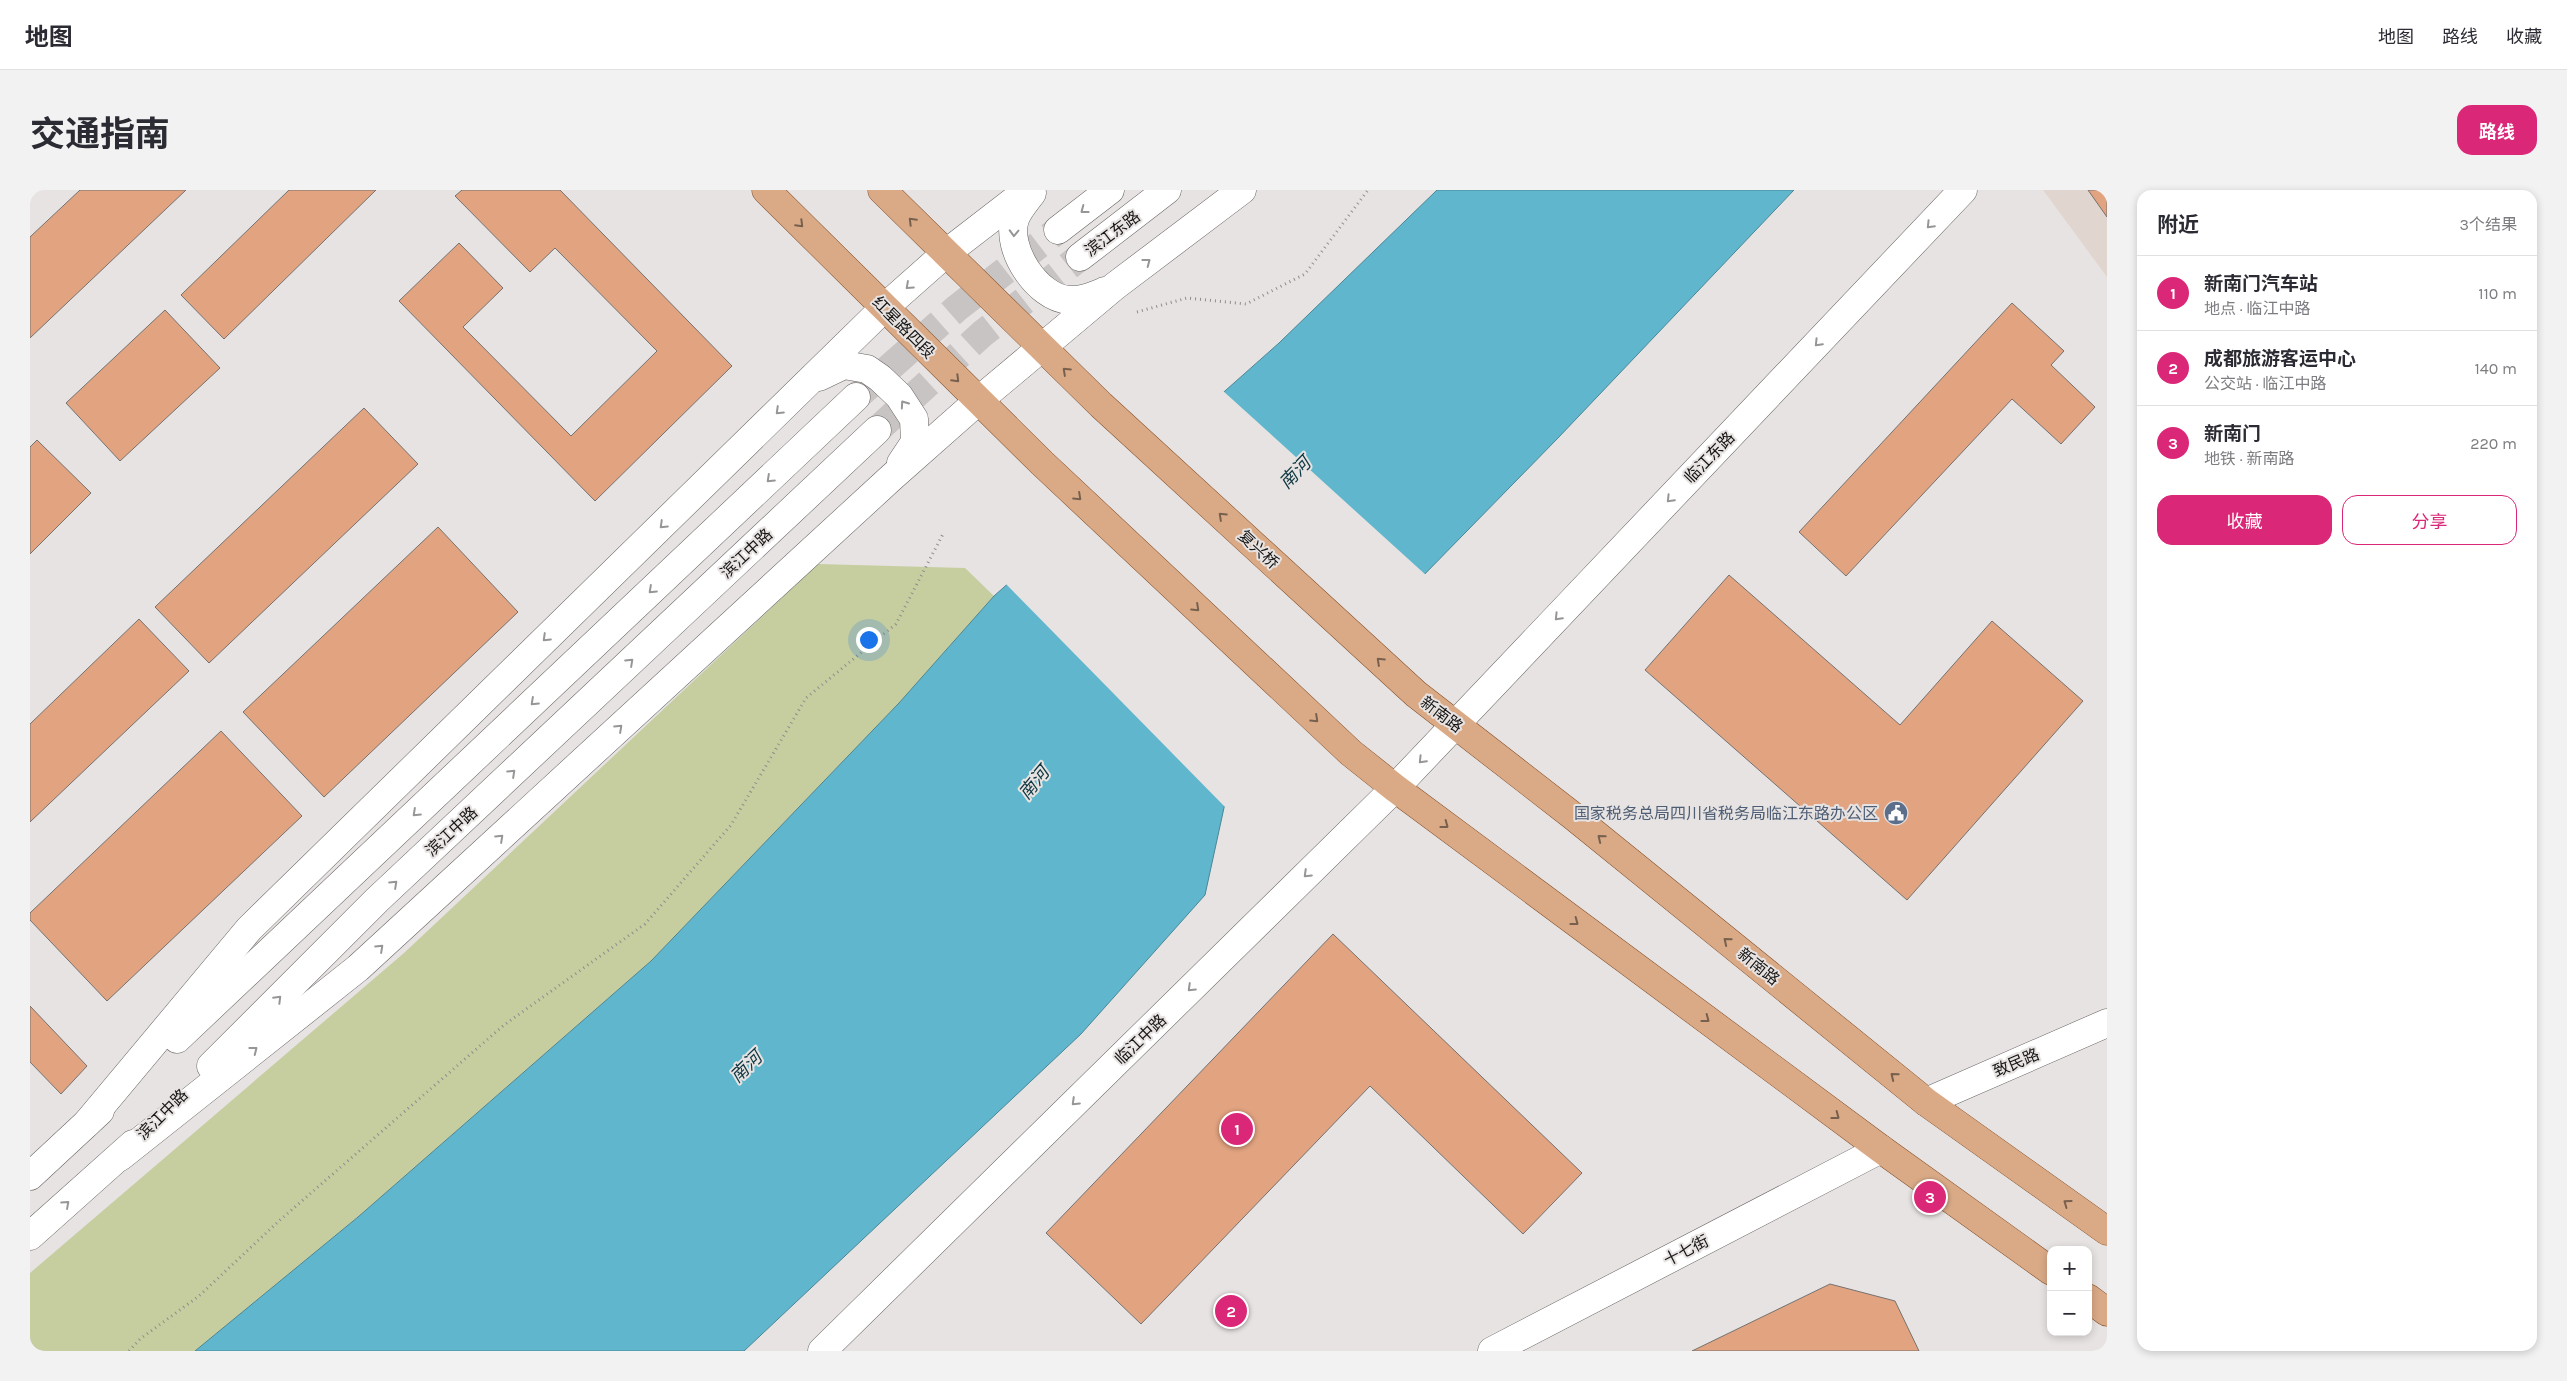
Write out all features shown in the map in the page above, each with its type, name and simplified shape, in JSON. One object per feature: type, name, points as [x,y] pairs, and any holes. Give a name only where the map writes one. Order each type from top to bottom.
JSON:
[{"type":"main road","name":"红星路四段","points":[[766,190],[1042,463],[1351,753],[1394,788]]},
{"type":"main road","points":[[882,190],[1042,348]]},
{"type":"main road","points":[[88,1123],[248,930],[884,308],[945,254],[1028,190]]},
{"type":"main road","points":[[1034,190],[1015,218],[1012,238],[1019,259],[1041,287],[1067,300],[1089,298],[1115,286]]},
{"type":"main road","points":[[1058,230],[1110,190]]},
{"type":"main road","name":"滨江东路","points":[[1080,257],[1168,190]]},
{"type":"main road","points":[[120,1157],[358,968],[892,477],[978,401],[1115,286],[1242,190]]},
{"type":"main road","name":"临江东路","points":[[1456,724],[1964,190]]},
{"type":"main road","name":"复兴桥","points":[[1042,348],[1101,405],[1416,694]]},
{"type":"main road","points":[[809,381],[844,365],[867,369],[880,378],[899,396],[914,419],[915,442],[892,477]]},
{"type":"main road","points":[[30,1176],[856,397]]},
{"type":"main road","name":"滨江中路","points":[[30,1236],[120,1157],[376,900],[877,430]]},
{"type":"main road","name":"新南路","points":[[1416,694],[1573,816],[1926,1102],[2107,1231]]},
{"type":"main road","name":"临江中路","points":[[822,1351],[1394,788],[1456,724]]},
{"type":"main road","points":[[1394,788],[1881,1149],[2047,1268]]},
{"type":"main road","name":"致民路","points":[[1926,1102],[2107,1023]]},
{"type":"main road","name":"十七街","points":[[1492,1351],[1881,1149]]},
{"type":"main road","points":[[2092,1301],[2107,1312]]},
{"type":"path","points":[[1132,314],[1187,298],[1246,304],[1305,274],[1368,190]]},
{"type":"path","points":[[129,1351],[140,1339],[199,1296],[280,1220],[504,1025],[645,924],[731,825],[806,698],[896,624],[943,534]]},
{"type":"shaded area","points":[[2043,190],[2107,190],[2107,277]]},
{"type":"green space","points":[[818,564],[965,568],[994,596],[899,703],[651,961],[358,1217],[195,1351],[30,1351],[30,1273],[404,953]]},
{"type":"water","name":"南河","points":[[1437,190],[1794,190],[1558,438],[1232,771],[1205,895],[1081,1034],[744,1351],[195,1351],[358,1217],[651,961],[899,703],[994,596],[1279,343]]},
{"type":"pier","points":[[1222,390],[1427,576],[1235,773],[1227,809],[1005,583]]},
{"type":"building","points":[[80,190],[186,190],[30,338],[30,237]]},
{"type":"building","points":[[289,190],[376,190],[224,339],[181,295]]},
{"type":"building","points":[[462,190],[560,190],[732,366],[595,501],[399,301],[459,243],[503,288],[463,327],[571,436],[657,351],[555,248],[530,272],[455,196]]},
{"type":"building","points":[[2088,190],[2107,190],[2107,217]]},
{"type":"building","points":[[2012,303],[2064,351],[2051,365],[2095,407],[2061,444],[2012,399],[1846,576],[1799,532]]},
{"type":"building","points":[[165,310],[220,368],[120,461],[66,403]]},
{"type":"building","points":[[364,408],[418,464],[209,663],[155,607]]},
{"type":"building","points":[[37,440],[91,493],[30,554],[30,447]]},
{"type":"building","points":[[438,527],[518,612],[324,797],[243,712]]},
{"type":"building","name":"国家税务总局四川省税务局临江东路办公区","points":[[1729,575],[1900,725],[1992,621],[2083,701],[1907,900],[1645,670]]},
{"type":"building","points":[[139,619],[189,671],[30,822],[30,724]]},
{"type":"building","points":[[221,731],[302,816],[107,1001],[30,920],[30,913]]},
{"type":"building","points":[[1333,934],[1582,1173],[1523,1234],[1370,1086],[1141,1324],[1046,1233]]},
{"type":"building","points":[[30,1006],[87,1066],[61,1094],[30,1062]]},
{"type":"building","points":[[1830,1284],[1895,1301],[1919,1351],[1692,1351]]},
{"type":"tunnel","points":[[856,397],[957,308],[1058,230]]},
{"type":"tunnel","points":[[877,430],[982,334],[1080,257]]},
{"type":"place","name":"国家税务总局四川省税务局临江东路办公区","points":[[1896,813]]},
{"type":"place","name":"新南门汽车站","points":[[1237,1129]]},
{"type":"place","name":"新南门","points":[[1930,1197]]},
{"type":"place","name":"成都旅游客运中心","points":[[1231,1311]]}]
